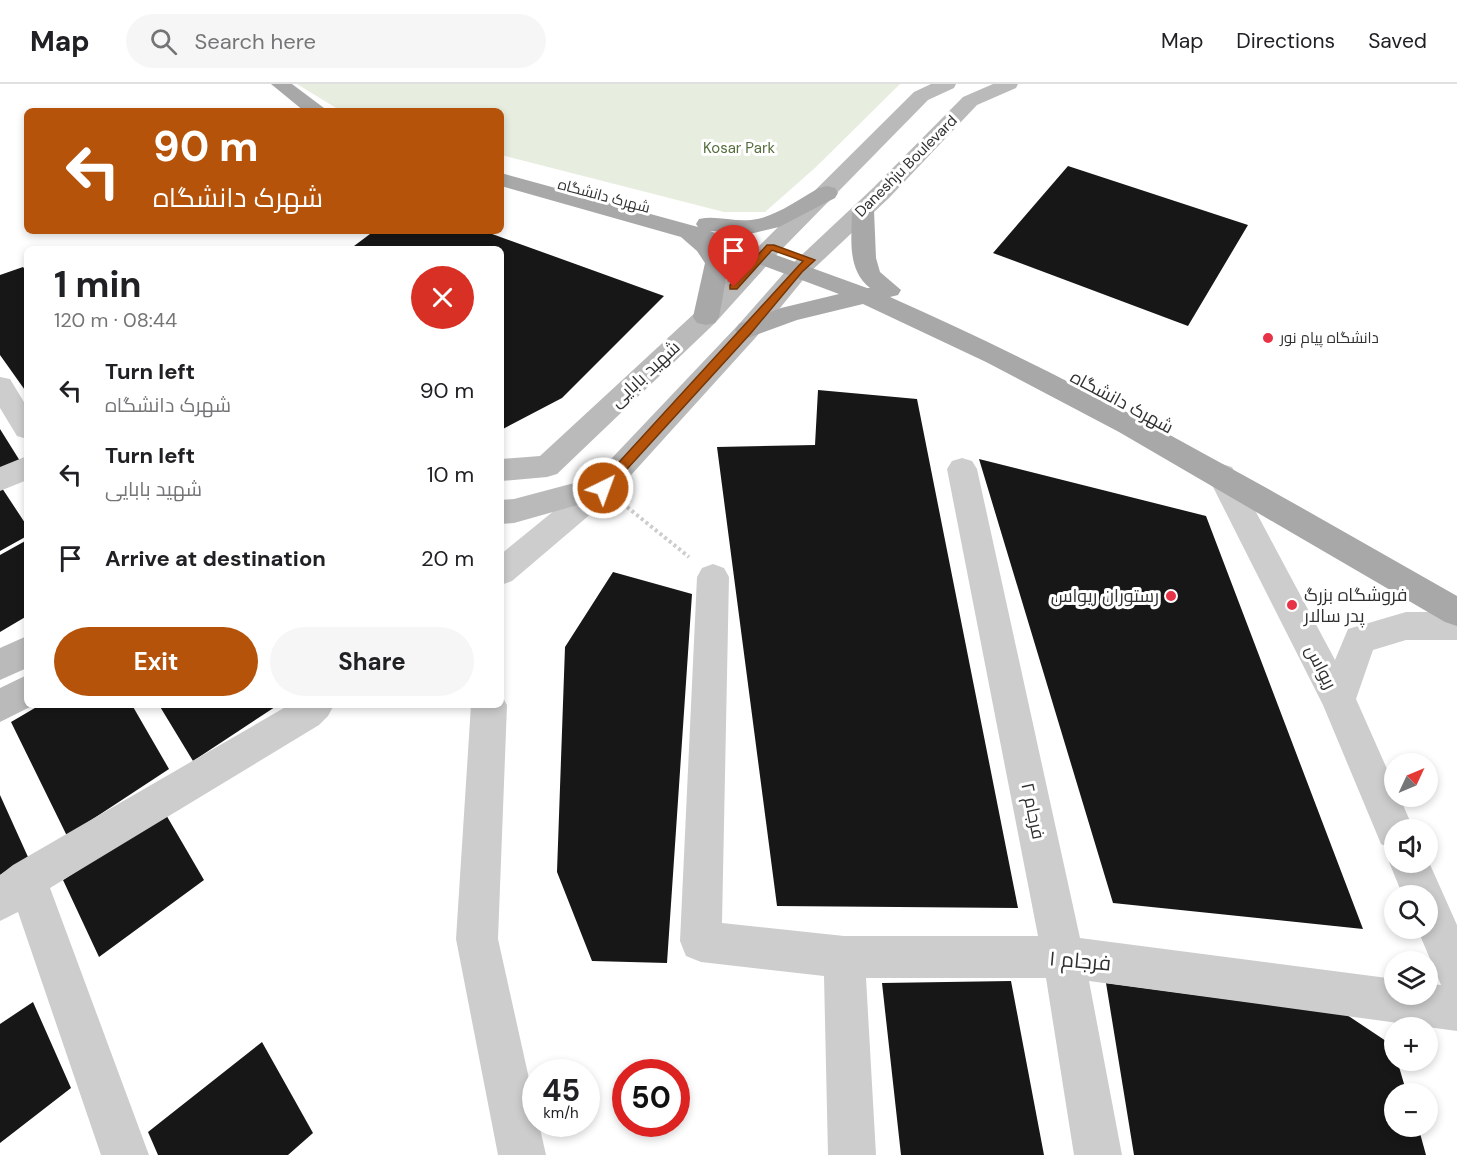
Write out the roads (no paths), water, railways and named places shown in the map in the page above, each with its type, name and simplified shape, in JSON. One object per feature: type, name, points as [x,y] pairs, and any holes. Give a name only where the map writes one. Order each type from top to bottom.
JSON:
[{"type":"main road","points":[[280,84],[313,108]]},
{"type":"main road","name":"Daneshju Boulevard","points":[[805,265],[863,210],[970,101],[1009,84]]},
{"type":"main road","points":[[944,85],[970,101]]},
{"type":"main road","name":"Daneshju Boulevard","points":[[766,252],[921,96],[944,85]]},
{"type":"main road","points":[[261,91],[286,108]]},
{"type":"main road","name":"شهرک دانشگاه","points":[[504,169],[698,228]]},
{"type":"main road","points":[[504,180],[698,228],[805,265],[876,293],[927,323],[1114,415],[1457,612]]},
{"type":"main road","points":[[698,228],[750,227],[771,222],[826,193]]},
{"type":"main road","points":[[863,210],[864,258],[876,293]]},
{"type":"main road","points":[[698,228],[705,246],[717,263],[706,317]]},
{"type":"main road","name":"شهید بابایی","points":[[504,470],[547,466],[706,317],[766,252]]},
{"type":"main road","points":[[504,512],[514,512],[603,488],[805,265]]},
{"type":"main road","points":[[748,330],[790,314],[876,293]]},
{"type":"main road","name":"شهرک دانشگاه","points":[[876,293],[1002,340],[1105,391],[1457,591]]},
{"type":"main road","points":[[0,665],[24,653]]},
{"type":"main road","points":[[0,706],[24,693]]},
{"type":"street","points":[[0,387],[24,424]]},
{"type":"street","points":[[0,480],[24,468]]},
{"type":"street","name":"فرجام ۲","points":[[962,469],[1063,957],[1098,1155]]},
{"type":"street","name":"ریواس","points":[[1222,475],[1338,699],[1390,819]]},
{"type":"street","points":[[504,570],[603,488]]},
{"type":"street","name":"فرجام ۱","points":[[713,577],[701,941],[844,957],[1063,957],[1457,1009]]},
{"type":"street","points":[[1338,699],[1360,639],[1406,626],[1457,626]]},
{"type":"street","points":[[125,1155],[14,890],[313,708]]},
{"type":"street","points":[[489,708],[477,939],[522,1155]]},
{"type":"street","points":[[1438,929],[1457,972]]},
{"type":"street","points":[[844,957],[852,1155]]},
{"type":"place","name":"دانشگاه پیام نور","points":[[1268,338]]},
{"type":"place","name":"رستوران ریواس","points":[[1171,596]]},
{"type":"place","name":"فروشگاه بزرگ پدر سالار","points":[[1292,605]]},
{"type":"park label","name":"Kosar Park","points":[[739,148]]}]
